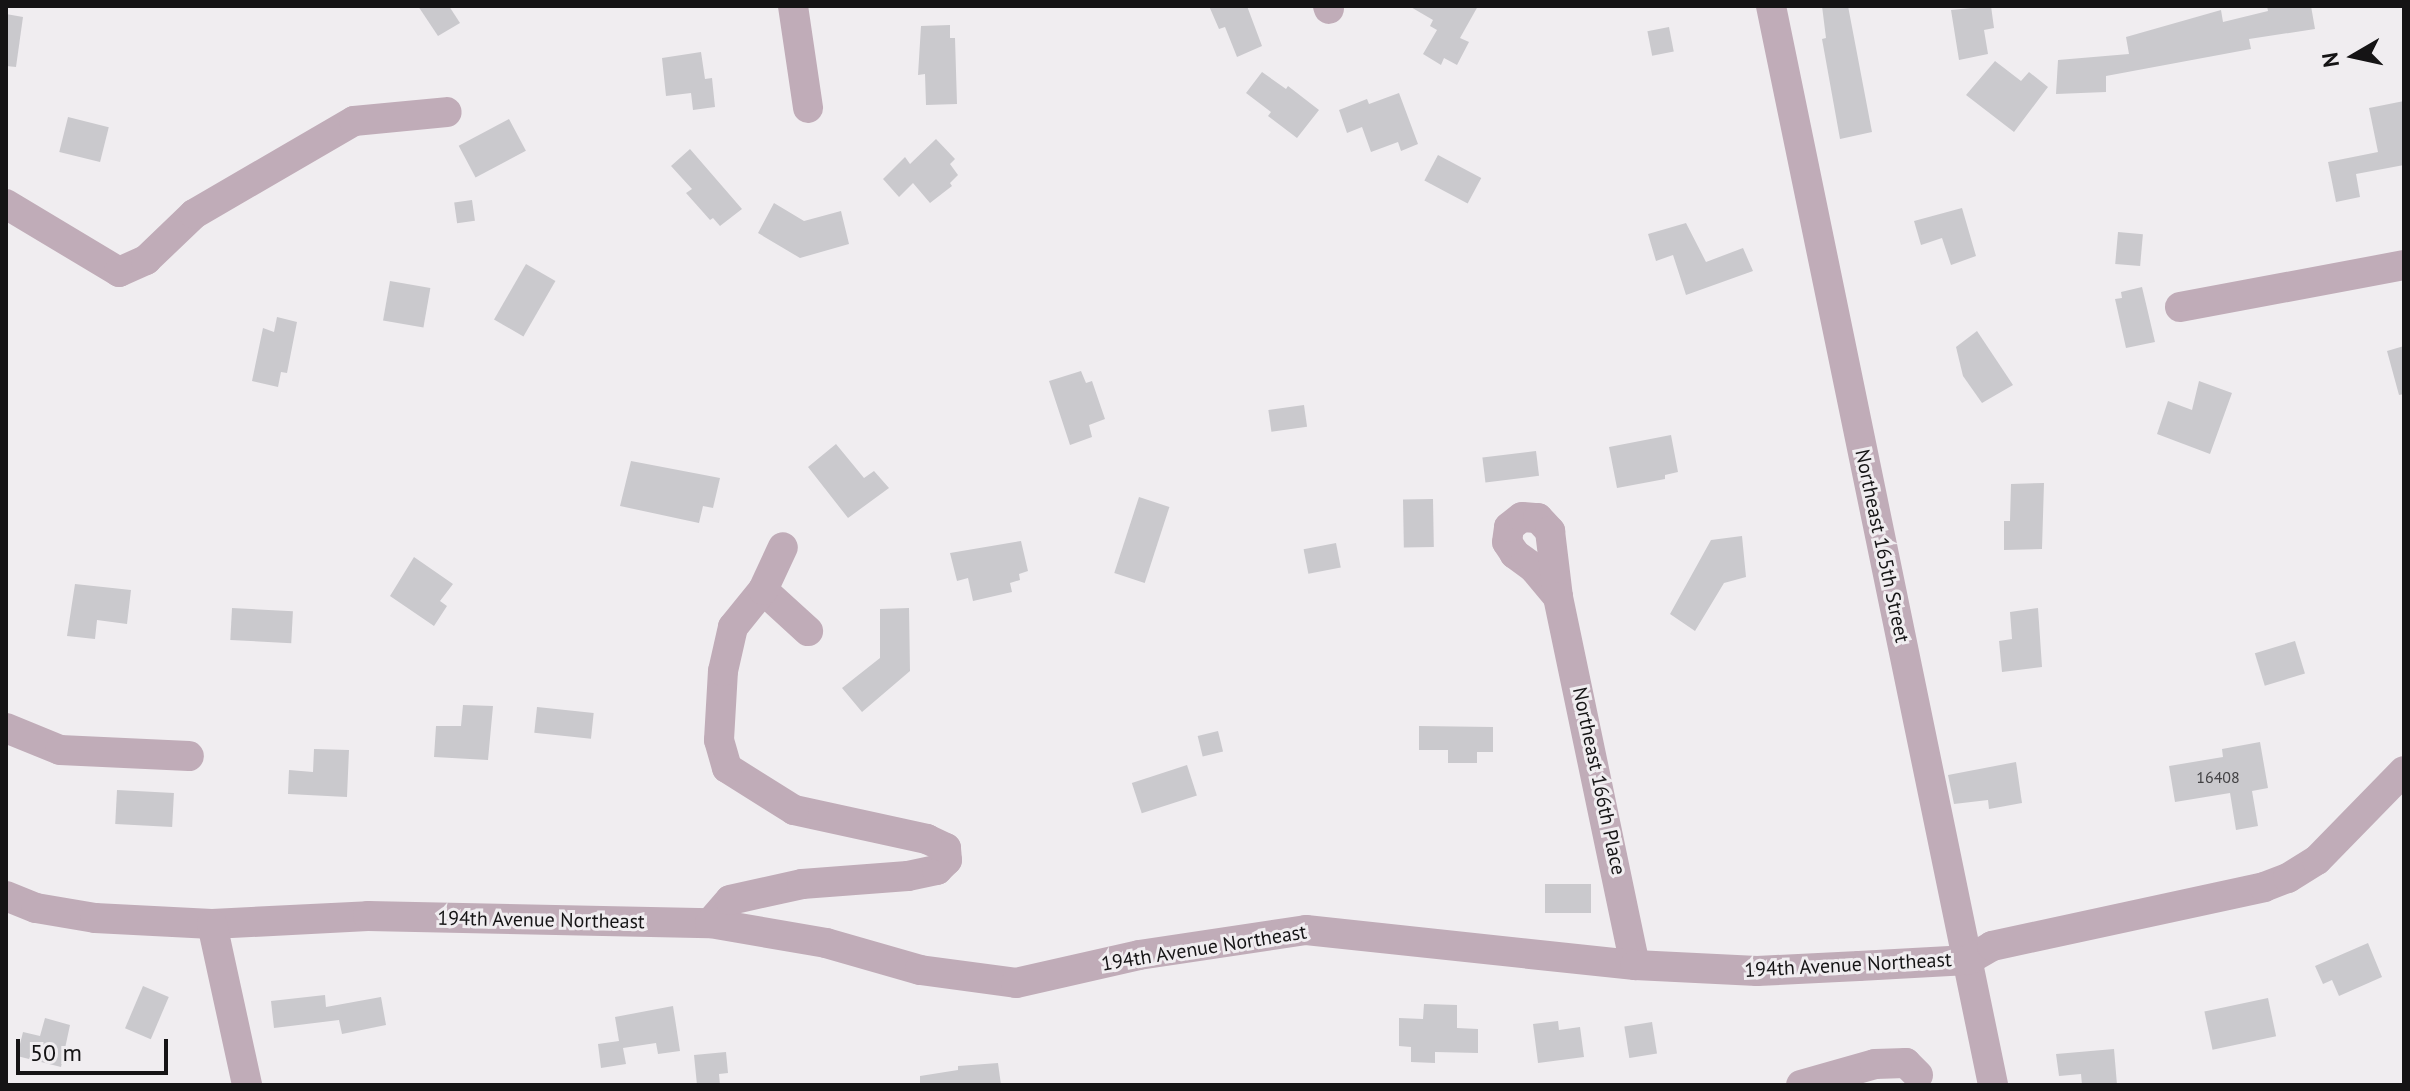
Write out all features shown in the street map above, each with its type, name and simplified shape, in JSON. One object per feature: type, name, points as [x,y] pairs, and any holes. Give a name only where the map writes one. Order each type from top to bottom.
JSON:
[{"type":"street","points":[[793,6],[808,108]]},
{"type":"street","name":"Northeast 165th Street","points":[[1771,6],[1993,1085]]},
{"type":"street","points":[[6,204],[119,272],[146,260],[194,214],[354,121],[447,112]]},
{"type":"street","points":[[2180,307],[2404,265]]},
{"type":"street","points":[[710,923],[730,900],[802,884],[908,876],[937,870],[947,860],[946,848],[927,839],[794,810],[727,768],[719,740],[723,671],[733,627],[763,590],[783,547]]},
{"type":"street","points":[[763,590],[808,631]]},
{"type":"street","name":"Northeast 166th Place","points":[[1558,597],[1635,965]]},
{"type":"street","points":[[6,728],[60,750],[189,756]]},
{"type":"street","name":"194th Avenue Northeast","points":[[6,896],[36,908],[95,918],[212,924],[368,916],[710,923],[826,943],[920,970],[1016,983],[1139,955],[1306,930],[1635,965],[1757,971],[1968,960],[1992,946],[2206,901],[2288,878],[2317,860],[2404,771]]},
{"type":"street","points":[[212,924],[247,1085]]},
{"type":"street","points":[[1801,1085],[1875,1064],[1906,1063],[1918,1075]]},
{"type":"building","points":[[418,6],[449,6],[460,23],[438,36]]},
{"type":"building","points":[[1209,6],[1247,6],[1262,46],[1237,57],[1225,27],[1219,29]]},
{"type":"building","points":[[1409,6],[1478,6],[1460,38],[1469,42],[1457,65],[1444,58],[1441,65],[1423,54],[1437,30],[1430,26],[1433,20]]},
{"type":"building","points":[[1822,6],[1848,6],[1872,132],[1840,139],[1822,39],[1826,38]]},
{"type":"building","points":[[1991,6],[1994,28],[1984,30],[1988,54],[1959,60],[1951,10]]},
{"type":"building","points":[[2267,6],[2311,6],[2315,29],[2249,39],[2251,49],[2106,76],[2106,92],[2056,94],[2058,60],[2129,54],[2126,37],[2221,10],[2223,22],[2268,11]]},
{"type":"building","points":[[6,14],[23,17],[16,67],[6,66]]},
{"type":"building","points":[[950,25],[950,38],[955,38],[957,104],[926,105],[925,74],[918,75],[921,26]]},
{"type":"building","points":[[1669,27],[1674,52],[1652,56],[1647,31]]},
{"type":"building","points":[[701,52],[705,79],[712,78],[715,107],[693,110],[691,93],[666,96],[662,58]]},
{"type":"building","points":[[1995,61],[2021,81],[2029,72],[2048,87],[2014,132],[1966,95]]},
{"type":"building","points":[[1262,72],[1286,89],[1288,86],[1319,110],[1297,138],[1268,116],[1271,112],[1246,93]]},
{"type":"building","points":[[1399,93],[1418,144],[1401,151],[1398,142],[1371,152],[1362,127],[1347,133],[1339,110],[1367,99],[1369,104]]},
{"type":"building","points":[[2404,101],[2404,165],[2356,174],[2360,197],[2336,202],[2328,162],[2378,152],[2369,108]]},
{"type":"building","points":[[68,117],[109,127],[100,162],[59,152]]},
{"type":"building","points":[[509,119],[526,151],[476,178],[459,146]]},
{"type":"building","points":[[936,139],[955,159],[950,164],[958,175],[950,183],[952,186],[930,203],[913,183],[899,197],[883,179],[905,157],[910,164]]},
{"type":"building","points":[[690,149],[742,209],[720,226],[713,218],[710,220],[686,193],[692,189],[671,166]]},
{"type":"building","points":[[1438,155],[1481,178],[1468,204],[1424,181]]},
{"type":"building","points":[[472,200],[475,221],[457,223],[454,203]]},
{"type":"building","points":[[774,203],[804,221],[841,211],[849,244],[800,258],[758,233]]},
{"type":"building","points":[[1962,208],[1976,256],[1951,265],[1942,238],[1921,245],[1914,221]]},
{"type":"building","points":[[1686,223],[1706,262],[1743,248],[1753,271],[1686,295],[1673,255],[1656,261],[1648,234]]},
{"type":"building","points":[[2118,232],[2143,234],[2140,266],[2115,264]]},
{"type":"building","points":[[526,264],[555,281],[523,336],[494,319]]},
{"type":"building","points":[[390,281],[430,288],[423,328],[383,320]]},
{"type":"building","points":[[2142,287],[2155,342],[2126,348],[2115,299],[2122,298],[2121,292]]},
{"type":"building","points":[[277,317],[297,322],[287,373],[281,372],[278,387],[252,381],[263,328],[274,332]]},
{"type":"building","points":[[1977,331],[2013,385],[1982,403],[1963,376],[1956,347]]},
{"type":"building","points":[[2404,346],[2404,394],[2399,395],[2387,351]]},
{"type":"building","points":[[1081,371],[1086,383],[1092,381],[1105,419],[1089,425],[1092,437],[1070,445],[1049,381]]},
{"type":"building","points":[[2199,381],[2232,393],[2210,454],[2157,434],[2168,401],[2192,410]]},
{"type":"building","points":[[1304,405],[1307,427],[1271,432],[1268,410]]},
{"type":"building","points":[[1671,435],[1678,472],[1665,475],[1665,479],[1617,488],[1609,447]]},
{"type":"building","points":[[836,444],[864,478],[874,471],[889,488],[848,518],[808,467]]},
{"type":"building","points":[[1536,451],[1539,476],[1485,482],[1482,458]]},
{"type":"building","points":[[631,461],[720,478],[713,508],[703,506],[699,523],[620,506]]},
{"type":"building","points":[[2044,483],[2042,549],[2004,550],[2004,521],[2010,521],[2011,484]]},
{"type":"building","points":[[1139,497],[1169,507],[1145,583],[1114,573]]},
{"type":"building","points":[[1433,499],[1434,547],[1404,548],[1403,500]]},
{"type":"building","points":[[1742,536],[1746,577],[1724,583],[1695,631],[1670,614],[1711,540]]},
{"type":"building","points":[[1021,541],[1028,571],[1019,574],[1020,580],[1010,583],[1012,592],[973,601],[968,578],[957,581],[950,553]]},
{"type":"building","points":[[1336,543],[1341,568],[1308,574],[1304,549]]},
{"type":"building","points":[[414,557],[453,584],[440,601],[447,606],[434,626],[390,596]]},
{"type":"building","points":[[75,584],[131,590],[127,624],[97,620],[95,639],[67,636]]},
{"type":"building","points":[[232,608],[293,611],[291,643],[230,640]]},
{"type":"building","points":[[909,608],[910,671],[862,712],[842,688],[880,658],[880,609]]},
{"type":"building","points":[[2038,608],[2042,667],[2002,672],[1999,641],[2012,639],[2010,612]]},
{"type":"building","points":[[2295,641],[2305,674],[2265,686],[2255,653]]},
{"type":"building","points":[[463,705],[493,706],[488,760],[434,757],[436,726],[461,726]]},
{"type":"building","points":[[537,707],[594,713],[591,739],[534,733]]},
{"type":"building","points":[[1419,726],[1493,727],[1493,752],[1477,752],[1477,763],[1448,763],[1448,750],[1419,750]]},
{"type":"building","points":[[1218,731],[1223,751],[1203,756],[1198,736]]},
{"type":"building","points":[[2260,742],[2268,788],[2252,791],[2258,826],[2236,830],[2230,793],[2175,802],[2169,766],[2223,757],[2222,749]]},
{"type":"building","points":[[314,749],[349,750],[347,797],[288,794],[289,770],[313,772]]},
{"type":"building","points":[[2016,762],[2022,803],[1989,809],[1988,800],[1954,804],[1948,775]]},
{"type":"building","points":[[1187,765],[1197,795],[1142,813],[1132,783]]},
{"type":"building","points":[[117,790],[174,793],[172,827],[115,824]]},
{"type":"building","points":[[1545,884],[1591,884],[1591,913],[1545,913]]},
{"type":"building","points":[[2368,943],[2382,977],[2339,996],[2332,980],[2323,984],[2315,966]]},
{"type":"building","points":[[143,986],[169,997],[151,1039],[125,1028]]},
{"type":"building","points":[[325,995],[326,1007],[381,997],[386,1025],[342,1034],[339,1020],[274,1028],[271,1001]]},
{"type":"building","points":[[2268,998],[2276,1036],[2213,1050],[2204,1012]]},
{"type":"building","points":[[1424,1004],[1457,1005],[1457,1028],[1478,1029],[1478,1053],[1435,1052],[1435,1063],[1411,1062],[1411,1047],[1399,1046],[1399,1018],[1423,1019]]},
{"type":"building","points":[[673,1006],[680,1051],[658,1054],[656,1043],[623,1048],[626,1064],[601,1068],[598,1044],[619,1041],[615,1017]]},
{"type":"building","points":[[45,1018],[70,1025],[61,1067],[17,1056],[23,1032],[40,1036]]},
{"type":"building","points":[[1558,1021],[1559,1030],[1580,1027],[1584,1057],[1538,1063],[1533,1024]]},
{"type":"building","points":[[1652,1022],[1657,1054],[1629,1058],[1624,1026]]},
{"type":"building","points":[[2114,1049],[2117,1085],[2082,1085],[2081,1074],[2059,1076],[2056,1054]]},
{"type":"building","points":[[726,1052],[728,1073],[719,1074],[720,1085],[697,1085],[694,1055]]},
{"type":"building","points":[[998,1063],[1001,1085],[920,1085],[920,1076],[958,1070],[958,1066]]}]
